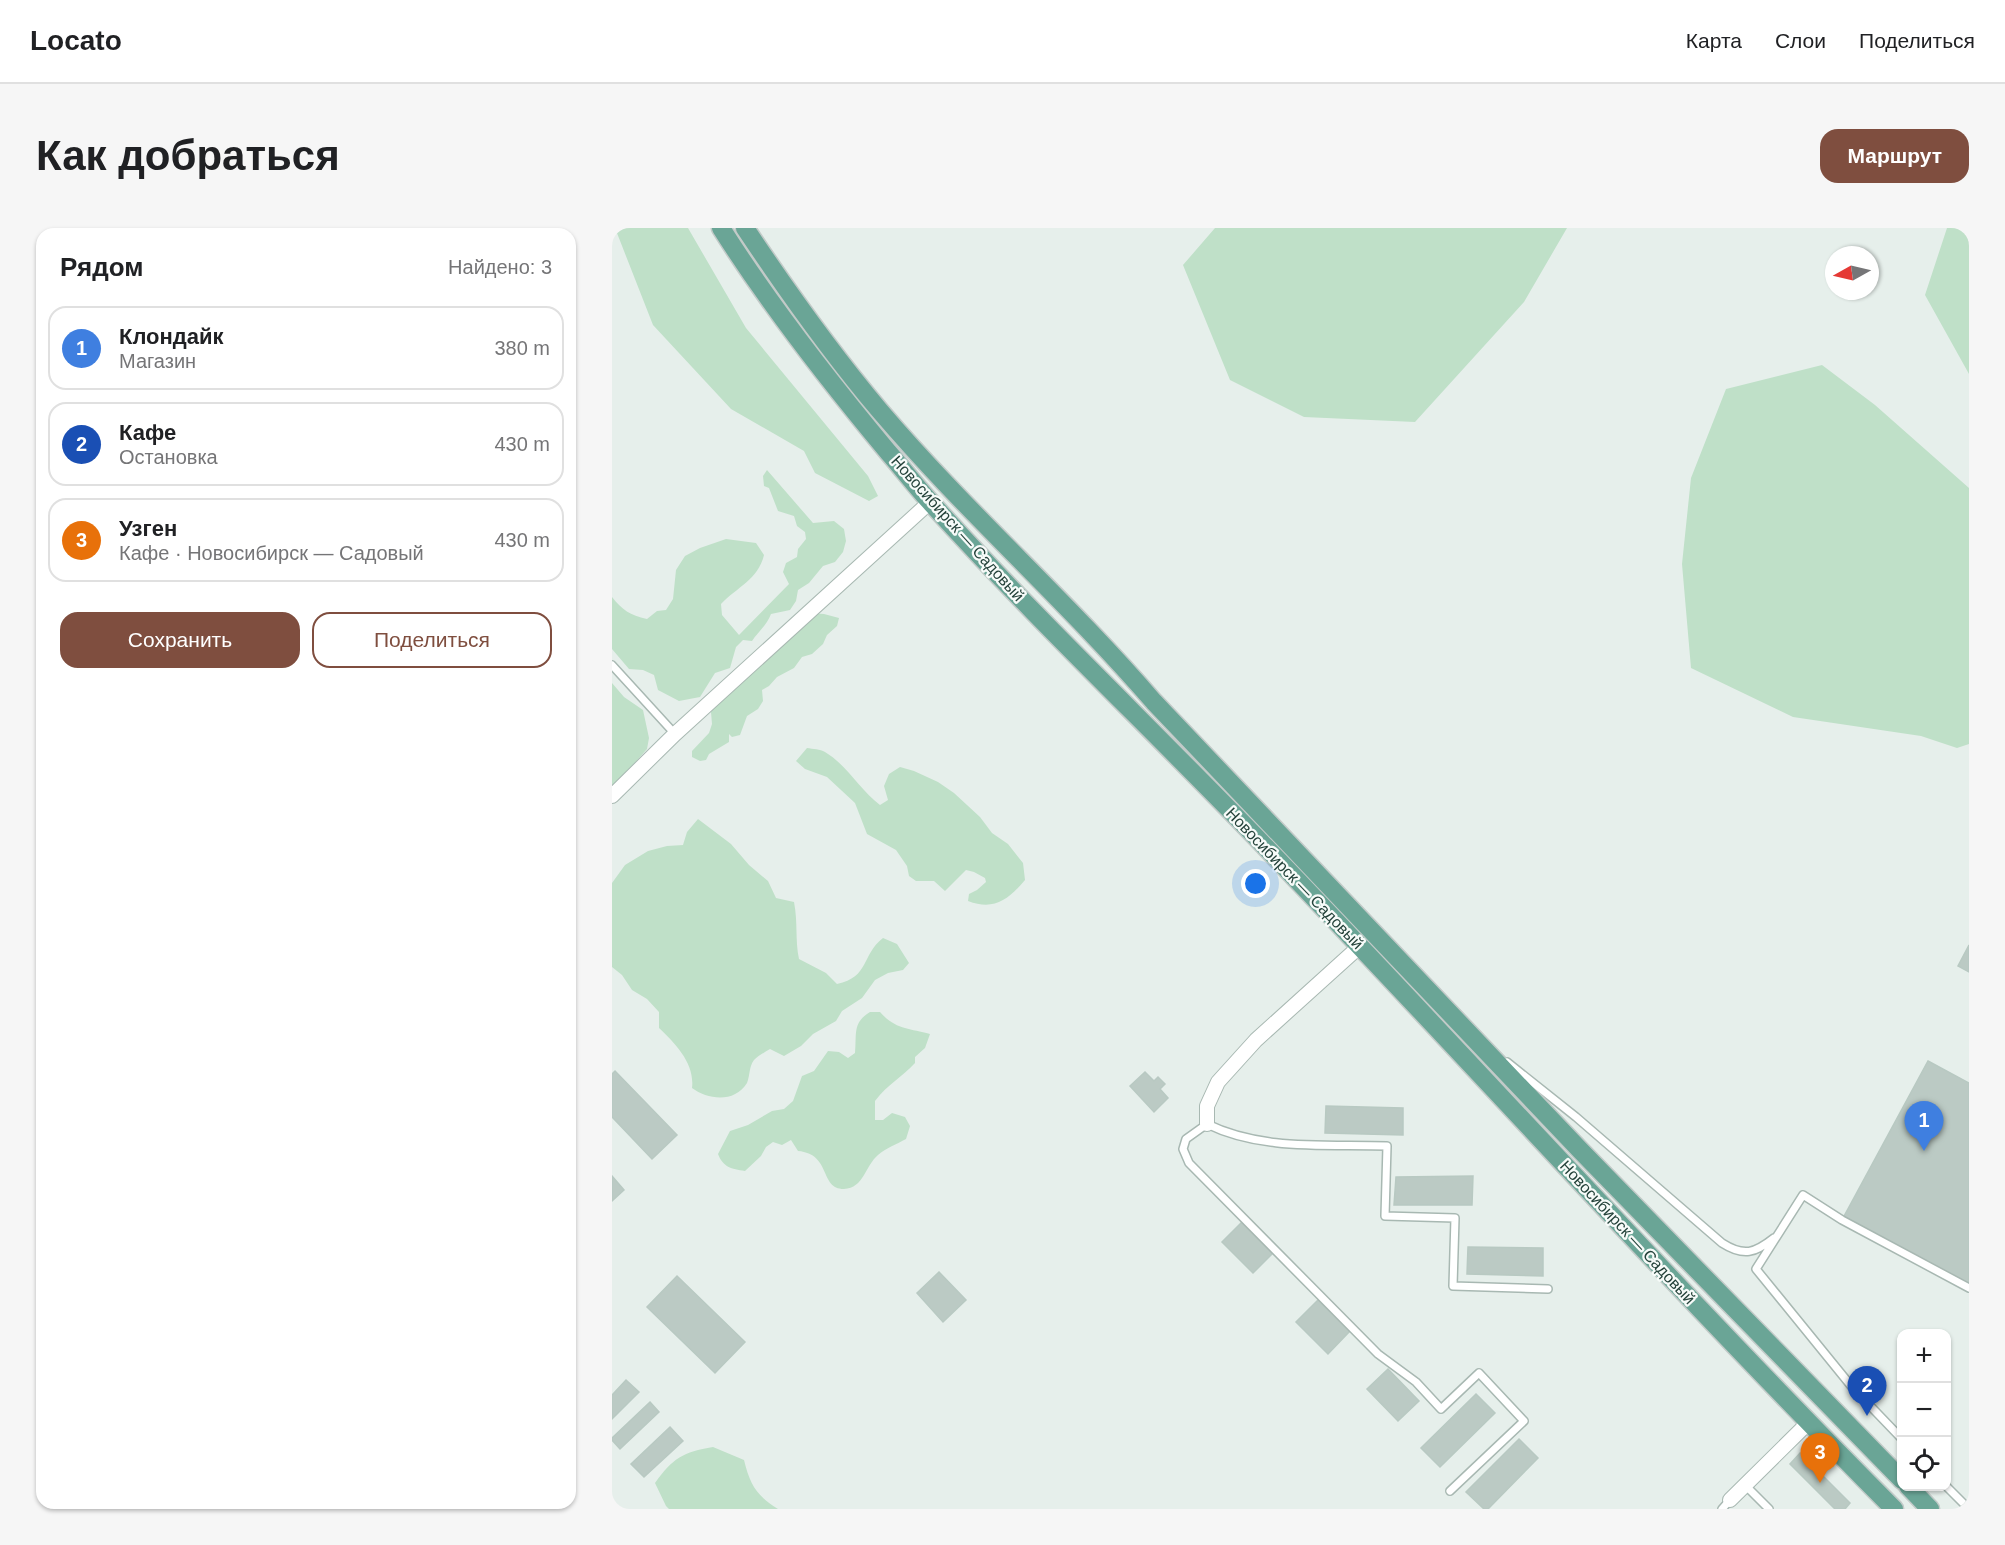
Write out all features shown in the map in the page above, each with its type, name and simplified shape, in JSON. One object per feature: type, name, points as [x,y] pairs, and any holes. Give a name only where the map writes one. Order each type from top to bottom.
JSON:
[{"type":"main road","name":"Новосибирск — Садовый","points":[[721,228],[763,292],[817,365],[930,502],[1360,946],[1664,1272],[1808,1423],[1894,1509]]},
{"type":"main road","name":"Новосибирск — Садовый","points":[[745,228],[831,352],[881,412],[946,483],[1682,1255],[1897,1475]]},
{"type":"main road","points":[[1913,1491],[1930,1509]]},
{"type":"street","points":[[612,796],[675,734],[930,502]]},
{"type":"street","points":[[1207,1124],[1207,1106],[1218,1082],[1256,1040],[1360,946]]},
{"type":"street","points":[[1724,1507],[1808,1423]]},
{"type":"lane","points":[[612,665],[675,734]]},
{"type":"lane","points":[[1464,1027],[1576,1117],[1732,1250],[1746,1253],[1761,1249],[1779,1234]]},
{"type":"lane","points":[[1450,1491],[1524,1421],[1479,1373],[1441,1409],[1416,1382],[1378,1354],[1189,1162],[1183,1149],[1186,1139],[1207,1124],[1222,1131],[1264,1142],[1387,1146],[1385,1216],[1455,1218],[1453,1286],[1548,1289]]},
{"type":"lane","points":[[1900,1437],[1852,1387],[1756,1269],[1803,1196],[1842,1220],[1969,1288]]},
{"type":"lane","points":[[1745,1485],[1769,1509]]},
{"type":"lane","points":[[1951,1490],[1969,1509]]},
{"type":"green space","points":[[615,228],[688,228],[746,328],[868,476],[878,496],[869,501],[815,473],[804,451],[731,409],[653,325]]},
{"type":"green space","points":[[1215,228],[1567,228],[1524,302],[1415,422],[1304,417],[1230,380],[1183,265]]},
{"type":"green space","points":[[1947,228],[1969,228],[1969,374],[1925,295]]},
{"type":"green space","points":[[1822,365],[1875,405],[1969,488],[1969,744],[1957,748],[1921,736],[1793,717],[1691,668],[1682,564],[1691,478],[1726,389]]},
{"type":"green space","points":[[767,470],[813,523],[834,521],[844,529],[846,541],[843,552],[835,562],[823,566],[809,583],[798,590],[796,601],[790,610],[771,614],[752,641],[743,640],[736,647],[730,668],[715,673],[700,697],[679,701],[658,690],[654,675],[643,670],[629,669],[612,649],[612,597],[627,611],[647,619],[657,611],[666,610],[673,599],[676,570],[685,556],[726,539],[756,543],[764,555],[757,571],[721,604],[722,615],[739,635],[789,584],[783,572],[786,563],[797,557],[798,549],[806,539],[805,532],[797,526],[794,516],[778,511],[769,488],[764,486],[763,476]]},
{"type":"green space","points":[[810,613],[839,618],[837,626],[812,654],[802,657],[794,668],[777,677],[762,690],[763,701],[758,709],[747,716],[740,735],[732,737],[729,734],[729,742],[709,754],[706,760],[700,761],[692,757],[692,751],[709,733],[712,724],[711,712],[716,703]]},
{"type":"green space","points":[[612,683],[624,697],[643,710],[649,738],[647,749],[612,789]]},
{"type":"green space","points":[[807,748],[823,751],[833,757],[880,805],[888,800],[884,786],[889,774],[900,767],[938,782],[980,817],[992,833],[1008,844],[1023,863],[1025,880],[1013,893],[1000,902],[985,905],[968,901],[969,894],[986,882],[985,878],[974,872],[966,870],[945,891],[934,881],[916,881],[909,876],[907,866],[896,850],[867,834],[855,803],[827,777],[805,769],[796,761]]},
{"type":"green space","points":[[698,819],[731,844],[749,865],[768,881],[776,898],[794,902],[799,959],[826,973],[837,984],[848,981],[860,971],[871,951],[883,938],[897,944],[909,963],[903,970],[888,973],[875,980],[862,998],[842,1011],[836,1021],[813,1034],[801,1046],[784,1056],[770,1049],[754,1060],[747,1083],[742,1089],[729,1097],[721,1098],[706,1095],[692,1088],[690,1071],[683,1055],[659,1028],[659,1012],[647,999],[632,990],[622,975],[612,967],[612,883],[625,865],[648,851],[683,845],[687,832]]},
{"type":"green space","points":[[870,1012],[880,1012],[897,1025],[930,1034],[925,1048],[915,1057],[915,1063],[875,1101],[875,1120],[883,1120],[892,1113],[905,1117],[910,1126],[906,1139],[878,1155],[860,1181],[851,1188],[836,1187],[831,1183],[816,1158],[809,1153],[798,1151],[791,1140],[782,1145],[773,1142],[745,1171],[725,1165],[718,1154],[730,1131],[748,1125],[772,1111],[784,1109],[793,1101],[802,1076],[814,1071],[828,1051],[839,1052],[848,1058],[855,1053],[858,1025],[860,1020]]},
{"type":"green space","points":[[713,1447],[744,1460],[755,1489],[778,1509],[669,1509],[655,1483],[679,1458],[694,1451]]},
{"type":"building","points":[[1969,945],[1969,972],[1958,966]]},
{"type":"building","points":[[1928,1061],[1969,1083],[1969,1288],[1842,1220]]},
{"type":"building","points":[[615,1071],[677,1135],[652,1159],[612,1117],[612,1074]]},
{"type":"building","points":[[1145,1072],[1154,1081],[1158,1077],[1165,1084],[1160,1089],[1168,1098],[1154,1112],[1130,1086]]},
{"type":"building","points":[[1326,1106],[1403,1108],[1403,1135],[1325,1133]]},
{"type":"building","points":[[612,1176],[624,1190],[612,1201]]},
{"type":"building","points":[[1473,1176],[1472,1205],[1394,1205],[1396,1177]]},
{"type":"building","points":[[1243,1221],[1274,1252],[1253,1273],[1222,1242]]},
{"type":"building","points":[[1468,1247],[1543,1248],[1543,1276],[1467,1274]]},
{"type":"building","points":[[939,1272],[966,1300],[943,1322],[917,1293]]},
{"type":"building","points":[[677,1276],[745,1342],[715,1373],[647,1307]]},
{"type":"building","points":[[1318,1300],[1350,1331],[1328,1354],[1296,1322]]},
{"type":"building","points":[[1388,1369],[1419,1401],[1398,1421],[1367,1389]]},
{"type":"building","points":[[626,1380],[639,1392],[612,1419],[612,1395]]},
{"type":"building","points":[[1476,1394],[1495,1413],[1440,1467],[1421,1448]]},
{"type":"building","points":[[650,1402],[659,1412],[620,1449],[612,1438]]},
{"type":"building","points":[[670,1427],[683,1441],[644,1477],[631,1464]]},
{"type":"building","points":[[1519,1439],[1538,1458],[1488,1509],[1484,1509],[1466,1492]]},
{"type":"building","points":[[1800,1453],[1850,1503],[1845,1509],[1835,1509],[1790,1464]]},
{"type":"place","name":"Клондайк","points":[[1924,1151]]},
{"type":"place","name":"Кафе","points":[[1867,1416]]},
{"type":"place","name":"Узген","points":[[1820,1483]]}]
